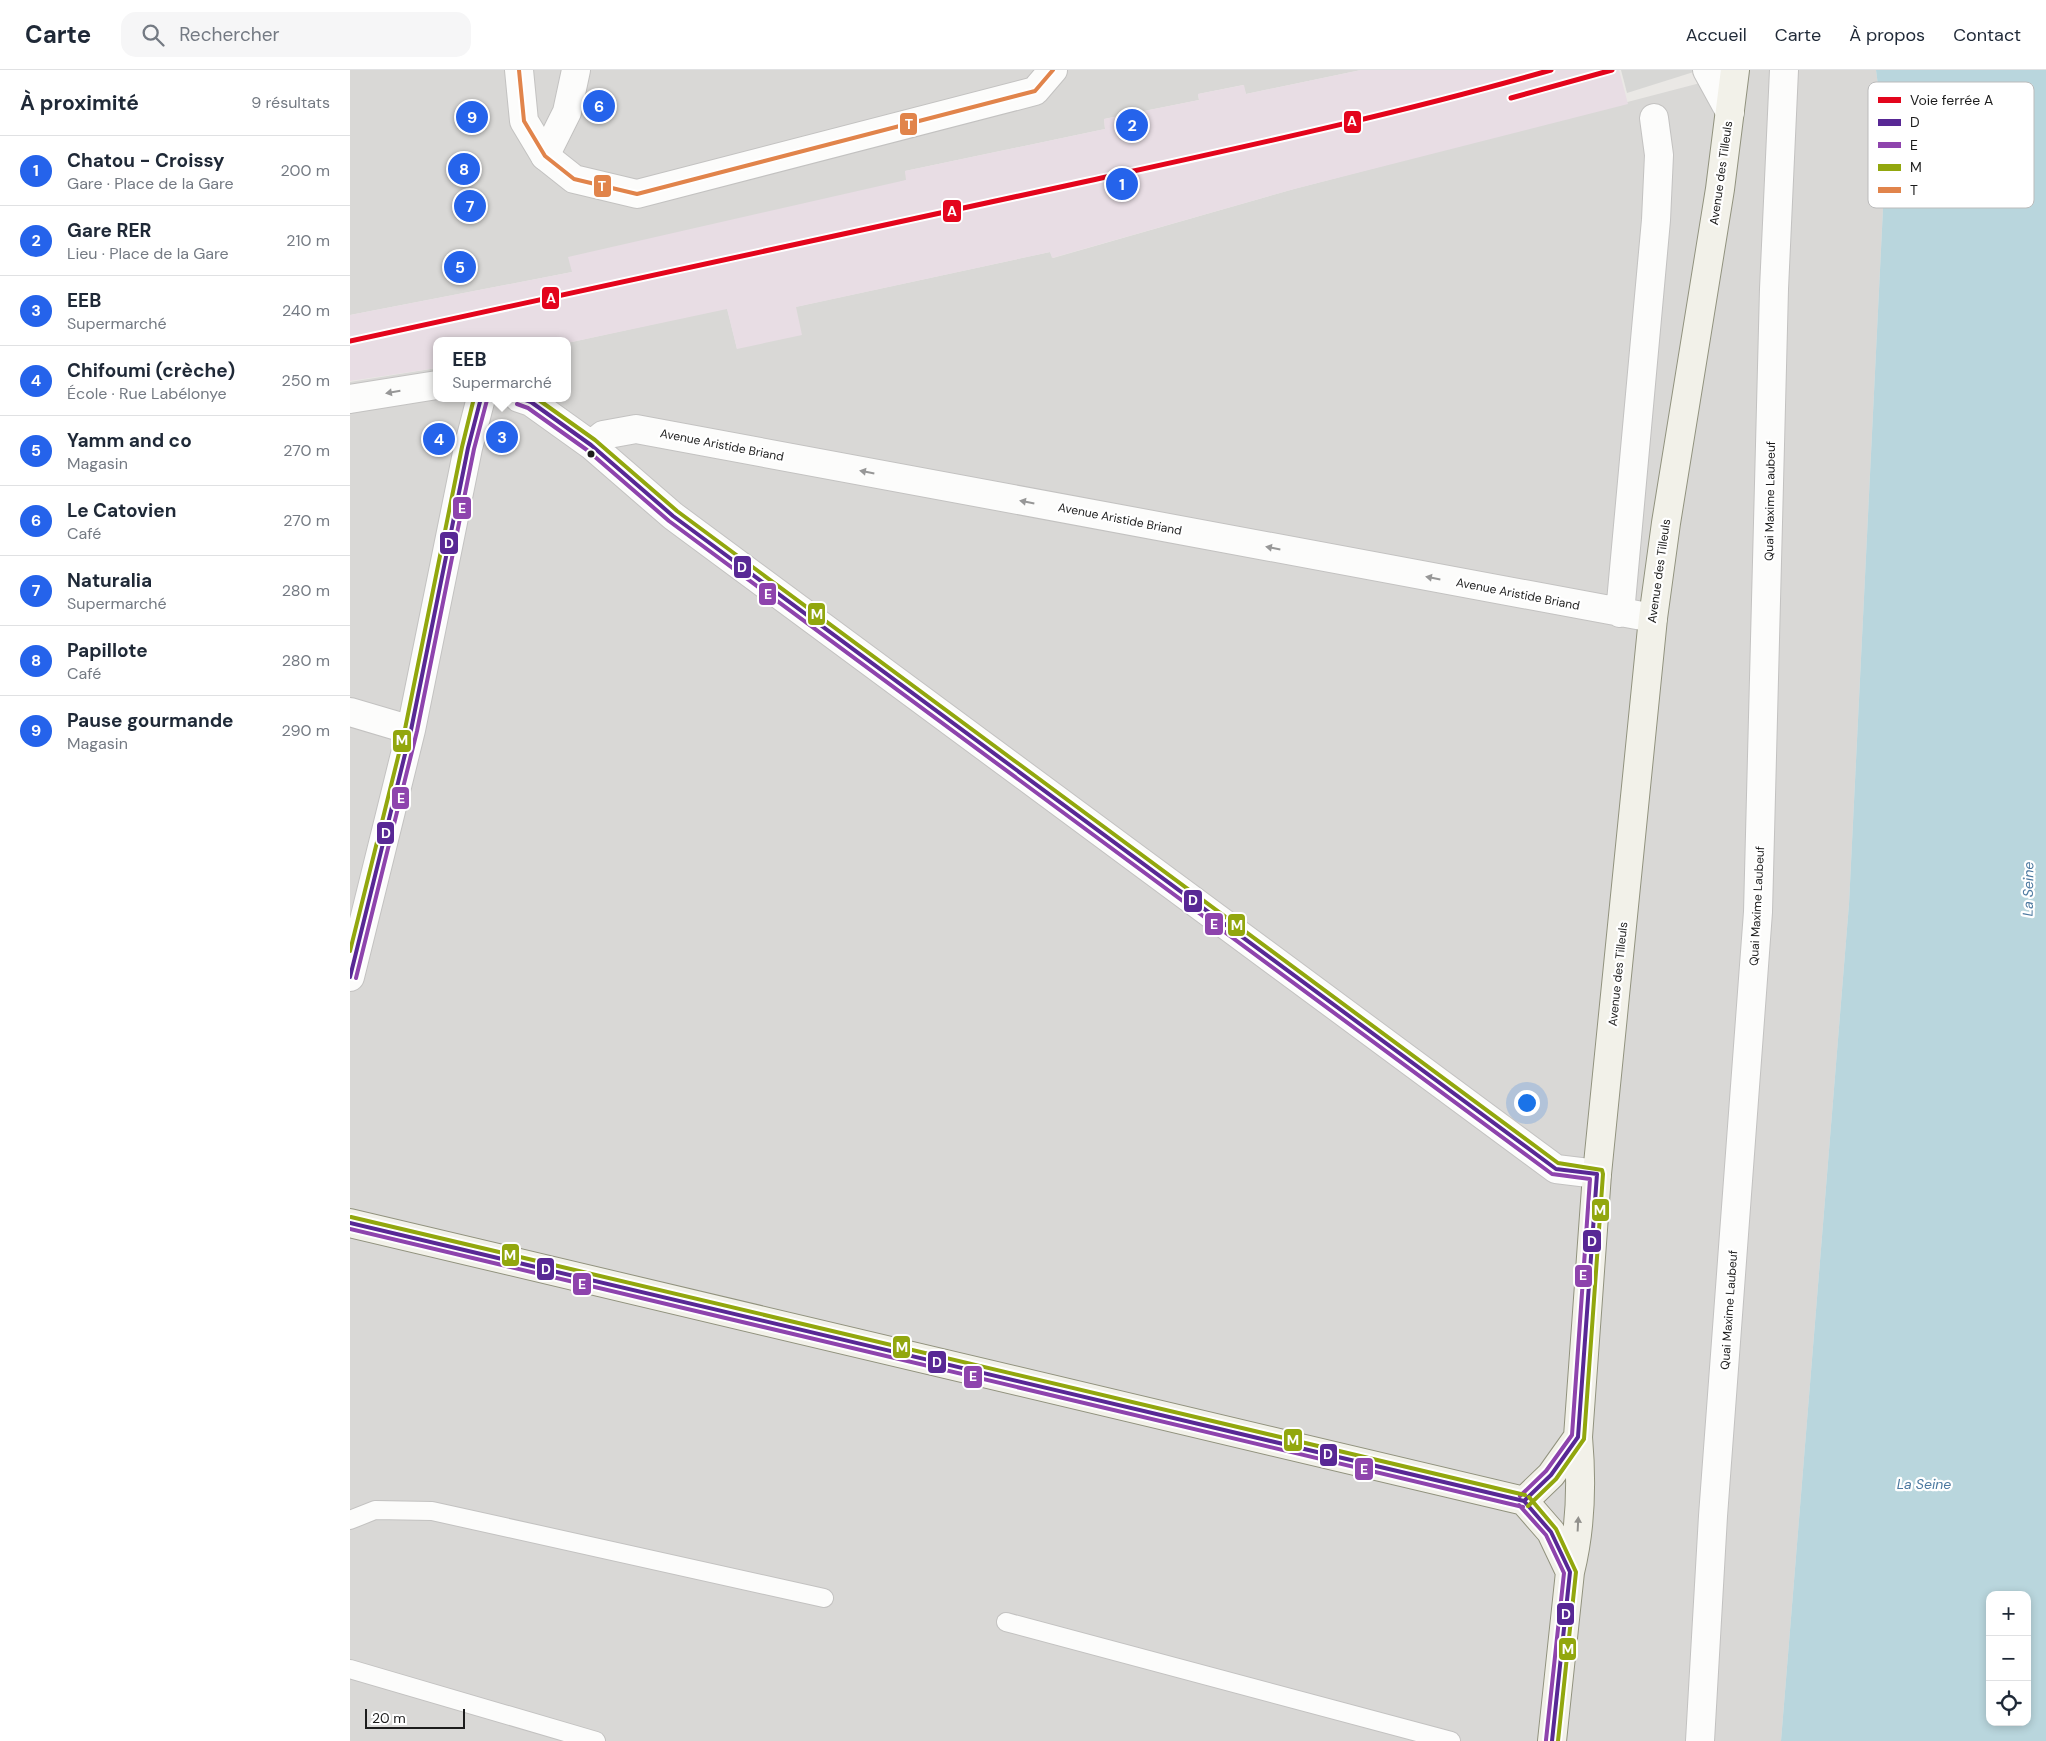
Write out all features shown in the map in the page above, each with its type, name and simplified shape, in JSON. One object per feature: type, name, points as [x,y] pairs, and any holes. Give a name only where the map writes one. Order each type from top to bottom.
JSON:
[{"type":"main road","name":"Avenue des Tilleuls","points":[[1552,1741],[1570,1572],[1577,1545],[1580,1466],[1578,1437],[1597,1174],[1653,618],[1667,513],[1720,189],[1735,70]]},
{"type":"main road","points":[[350,1223],[1524,1501],[1552,1532],[1570,1572]]},
{"type":"main road","points":[[1524,1501],[1551,1475],[1578,1437]]},
{"type":"street","points":[[519,70],[524,121],[545,156],[574,179],[637,194],[1035,91],[1053,70]]},
{"type":"street","points":[[545,156],[567,112],[576,70]]},
{"type":"street","points":[[1707,70],[1730,112]]},
{"type":"street","name":"Quai Maxime Laubeuf","points":[[1700,1741],[1713,1516],[1758,912],[1774,289],[1784,70]]},
{"type":"street","points":[[1620,613],[1656,220],[1659,155],[1654,118]]},
{"type":"street","points":[[350,399],[433,386]]},
{"type":"street","points":[[350,977],[411,730],[468,448],[480,402]]},
{"type":"street","points":[[531,402],[590,444],[673,516],[1556,1169],[1597,1174]]},
{"type":"street","name":"Avenue Aristide Briand","points":[[590,444],[603,435],[636,429],[1653,618]]},
{"type":"street","name":"Avenue des Tilleuls","points":[[1629,505],[1667,513]]},
{"type":"street","points":[[350,712],[411,730]]},
{"type":"lane","points":[[350,1520],[374,1510],[432,1511],[824,1598]]},
{"type":"lane","points":[[1006,1622],[1451,1741]]},
{"type":"lane","points":[[350,1669],[596,1741]]},
{"type":"shaded area","points":[[350,70],[1361,70],[1246,94],[1243,85],[1198,94],[1199,100],[1104,119],[1105,129],[905,171],[907,180],[572,272],[350,315]]},
{"type":"shaded area","points":[[1361,70],[1619,70],[1628,104],[1294,189],[1052,258],[1050,252],[796,307],[802,335],[737,349],[727,309],[571,342],[571,337],[433,337],[433,369],[350,381],[350,315],[572,272],[568,257],[906,180],[905,171],[1105,129],[1104,119],[1199,100],[1198,94],[1244,85],[1246,94]]},
{"type":"shaded area","points":[[1750,70],[1876,70],[1878,82],[1868,82],[1868,208],[1883,208],[1849,904],[1781,1741],[350,1741],[350,382],[433,369],[433,402],[571,402],[571,342],[727,308],[737,349],[795,307],[1050,252],[1053,258],[1294,189]]},
{"type":"water","name":"La Seine","points":[[1876,70],[2046,70],[2046,1741],[1781,1741],[1849,904],[1883,208],[2034,208],[2034,82],[1878,82]]},
{"type":"pier","points":[[1621,70],[1700,70],[1627,93]]},
{"type":"rail line","name":"A","points":[[350,341],[1262,143],[1436,101],[1551,70]]},
{"type":"rail line","name":"A","points":[[1511,98],[1612,70]]},
{"type":"transit line","name":"T","points":[[519,70],[524,121],[545,156],[574,179],[637,194],[1035,91],[1053,70]]},
{"type":"transit line","name":"M","points":[[350,951],[405,729],[462,447],[473,402]]},
{"type":"transit line","name":"D","points":[[350,977],[411,730],[468,448],[480,402]]},
{"type":"transit line","name":"E","points":[[356,978],[417,731],[474,449],[486,402]]},
{"type":"transit line","name":"D","points":[[531,402],[591,445],[673,516],[1556,1169],[1597,1174],[1578,1437],[1551,1475],[1524,1501]]},
{"type":"transit line","name":"M","points":[[542,402],[595,440],[677,511],[1558,1163],[1602,1170],[1584,1439],[1556,1479],[1528,1506]]},
{"type":"transit line","name":"E","points":[[517,404],[528,408],[587,450],[669,521],[1552,1174],[1590,1179],[1572,1435],[1546,1471],[1520,1496]]},
{"type":"transit line","name":"M","points":[[351,1217],[1525,1495]]},
{"type":"transit line","name":"D","points":[[350,1223],[1524,1501]]},
{"type":"transit line","name":"E","points":[[350,1229],[1523,1507]]},
{"type":"transit line","name":"M","points":[[1529,1497],[1556,1529],[1576,1572],[1558,1741]]},
{"type":"transit line","name":"D","points":[[1524,1501],[1551,1532],[1570,1572],[1552,1741]]},
{"type":"transit line","name":"E","points":[[1519,1505],[1546,1535],[1564,1573],[1546,1740]]},
{"type":"place","name":"Le Catovien","points":[[599,106]]},
{"type":"place","name":"Pause gourmande","points":[[472,117]]},
{"type":"place","name":"Gare RER","points":[[1132,125]]},
{"type":"place","name":"Papillote","points":[[464,169]]},
{"type":"place","name":"Chatou - Croissy","points":[[1122,184]]},
{"type":"place","name":"Naturalia","points":[[470,206]]},
{"type":"place","name":"Yamm and co","points":[[460,267]]},
{"type":"place","name":"EEB","points":[[502,437]]},
{"type":"place","name":"Chifoumi (crèche)","points":[[439,439]]}]
